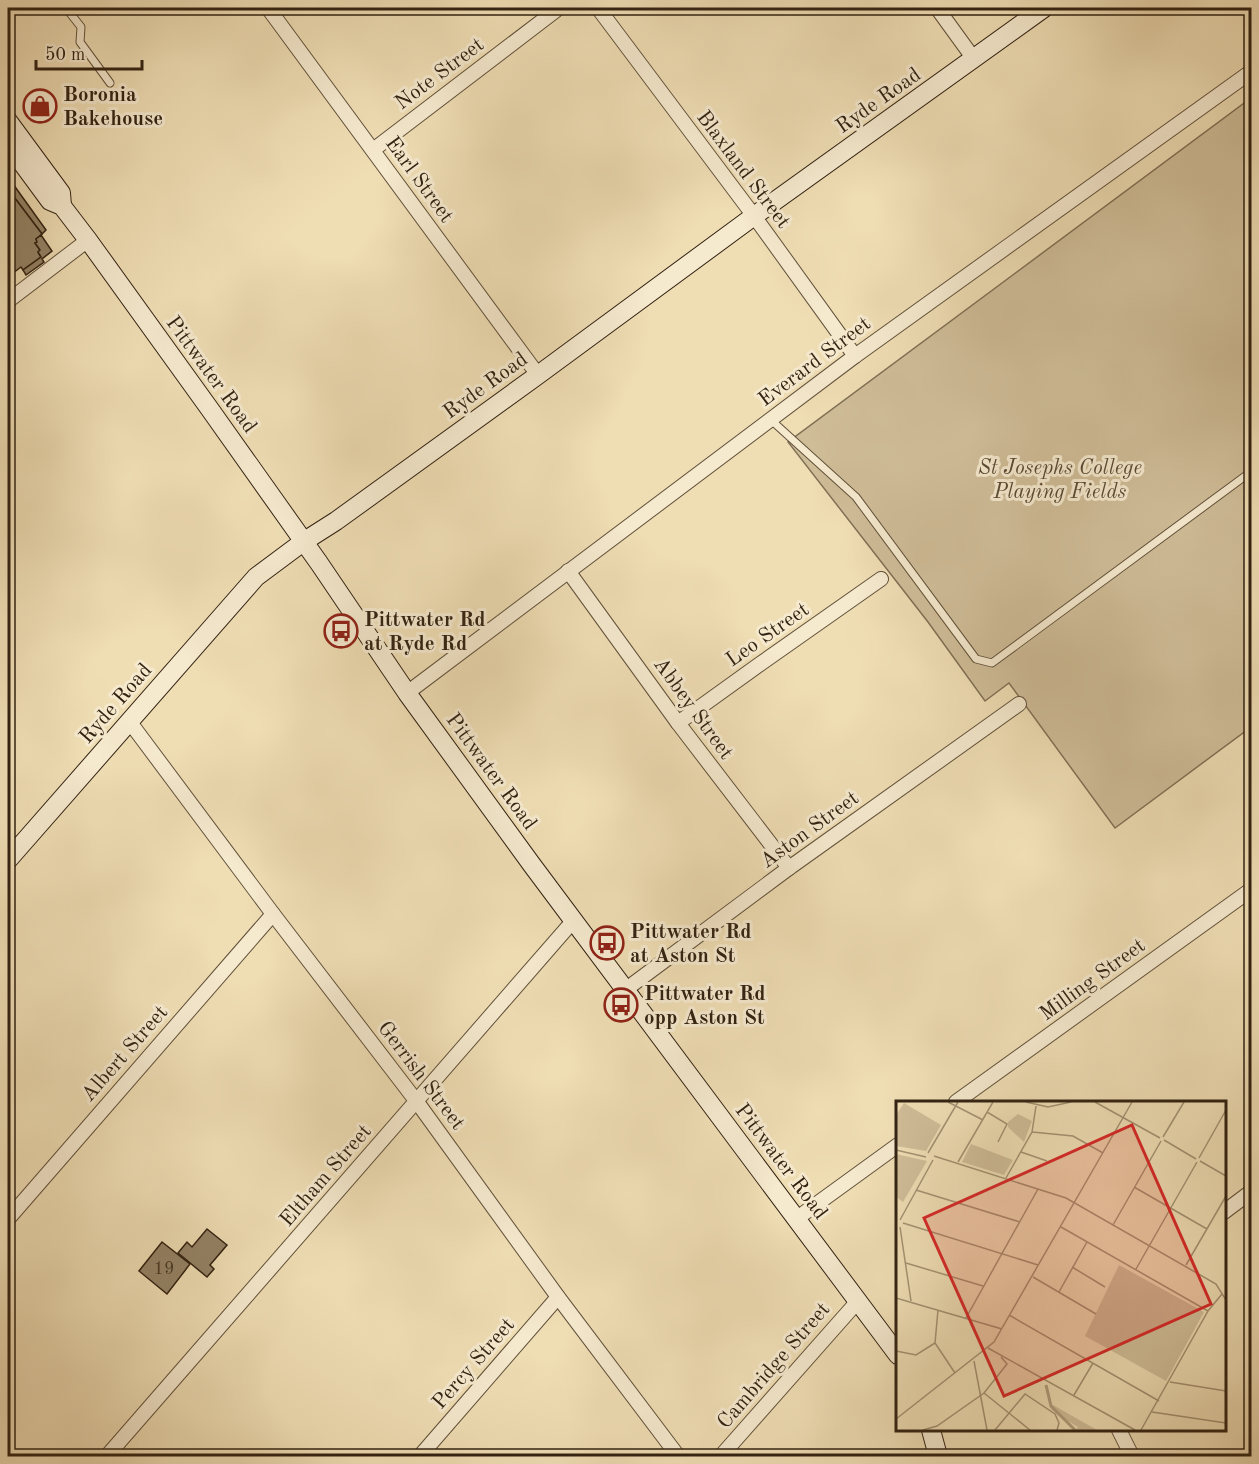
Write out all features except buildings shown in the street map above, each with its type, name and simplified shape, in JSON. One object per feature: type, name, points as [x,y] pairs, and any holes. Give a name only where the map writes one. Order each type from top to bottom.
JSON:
[{"type":"main road","name":"Ryde Road","points":[[8,860],[256,577],[1044,8]]},
{"type":"main road","name":"Pittwater Road","points":[[8,121],[61,193],[62,206]]},
{"type":"main road","name":"Pittwater Road","points":[[9,148],[50,201],[62,206],[88,240],[209,408],[407,693],[518,846],[896,1354]]},
{"type":"main road","points":[[932,1431],[938,1456]]},
{"type":"street","name":"Earl Street","points":[[268,8],[538,375]]},
{"type":"street","name":"Note Street","points":[[373,150],[559,8]]},
{"type":"street","name":"Blaxland Street","points":[[598,8],[754,216],[855,356]]},
{"type":"street","points":[[937,8],[974,59]]},
{"type":"street","name":"Everard Street","points":[[407,693],[855,356],[1251,71]]},
{"type":"street","points":[[8,301],[88,240]]},
{"type":"street","name":"Abbey Street","points":[[568,572],[678,723],[789,868]]},
{"type":"street","name":"Leo Street","points":[[678,723],[881,579]]},
{"type":"street","name":"Aston Street","points":[[625,990],[789,868],[1018,704]]},
{"type":"street","name":"Gerrish Street","points":[[129,721],[417,1102],[558,1297],[678,1456]]},
{"type":"street","name":"Milling Street","points":[[957,1101],[1251,889]]},
{"type":"street","name":"Albert Street","points":[[8,1219],[273,914]]},
{"type":"street","name":"Eltham Street","points":[[107,1456],[574,920]]},
{"type":"street","points":[[796,1219],[896,1146]]},
{"type":"street","points":[[1226,1210],[1251,1191]]},
{"type":"street","name":"Percy Street","points":[[420,1456],[558,1297]]},
{"type":"street","name":"Cambridge Street","points":[[720,1456],[858,1301]]},
{"type":"street","points":[[1120,1431],[1132,1456]]},
{"type":"lane","points":[[66,8],[81,27],[80,42],[110,82]]},
{"type":"lane","points":[[771,420],[856,496],[976,659],[992,663],[1251,471]]},
{"type":"green space","name":"St Josephs College Playing Fields","points":[[1251,98],[1251,727],[1115,828],[1009,683],[985,701],[928,622],[788,442]]},
{"type":"place","name":"Boronia Bakehouse","points":[[40,106]]},
{"type":"place","name":"Pittwater Rd at Ryde Rd","points":[[341,631]]},
{"type":"place","name":"Pittwater Rd at Aston St","points":[[607,943]]},
{"type":"place","name":"Pittwater Rd opp Aston St","points":[[621,1005]]}]
